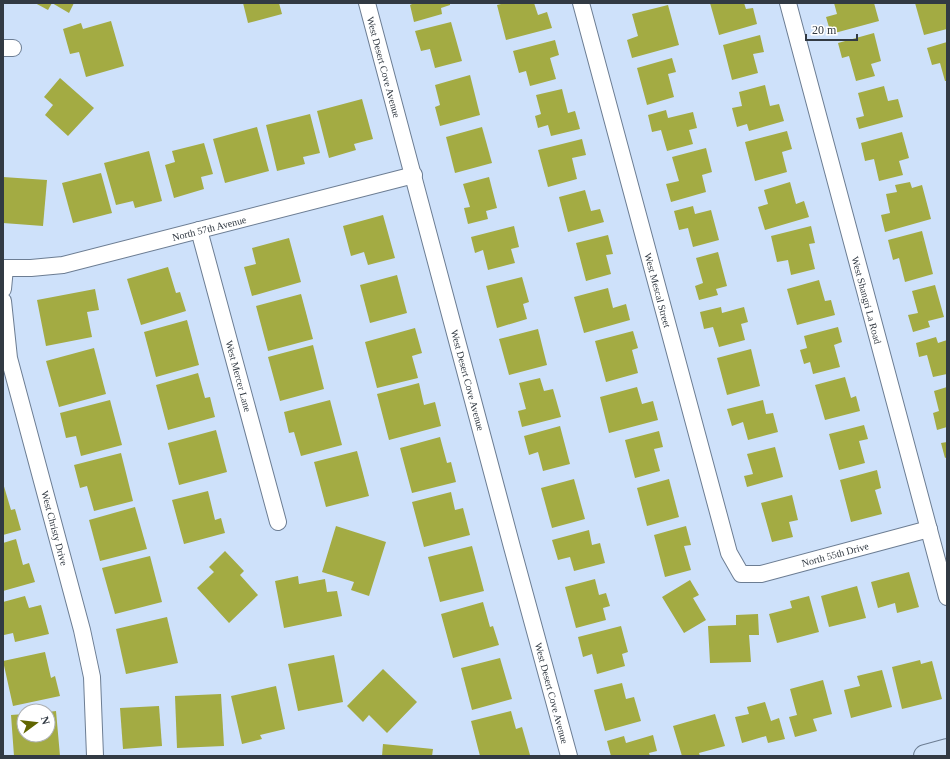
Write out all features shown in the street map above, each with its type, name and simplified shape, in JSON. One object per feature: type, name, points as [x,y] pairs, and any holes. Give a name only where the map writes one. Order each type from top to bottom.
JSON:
[{"type":"street","name":"West Desert Cove Avenue","points":[[367,3],[569,756]]},
{"type":"street","name":"West Mescal Street","points":[[580,3],[729,553],[741,574]]},
{"type":"street","name":"West Shangri La Road","points":[[788,3],[947,597]]},
{"type":"street","name":"North 57th Avenue","points":[[4,268],[63,265],[414,175]]},
{"type":"street","name":"West Mercer Lane","points":[[199,230],[278,522]]},
{"type":"street","points":[[3,289],[4,268]]},
{"type":"street","name":"West Christy Drive","points":[[3,301],[9,358],[82,630],[92,677],[95,756]]},
{"type":"street","name":"North 55th Drive","points":[[741,574],[761,574],[929,529]]},
{"type":"street","points":[[925,756],[947,750]]},
{"type":"building","points":[[35,3],[52,3],[48,10]]},
{"type":"building","points":[[52,3],[74,3],[69,13]]},
{"type":"building","points":[[243,3],[279,3],[282,14],[248,23]]},
{"type":"building","points":[[414,3],[450,3],[450,5],[441,8],[442,14],[414,22],[410,5]]},
{"type":"building","points":[[505,3],[534,3],[538,15],[547,12],[552,28],[506,40],[497,5]]},
{"type":"building","points":[[710,3],[744,3],[746,9],[753,8],[757,24],[719,35]]},
{"type":"building","points":[[834,3],[874,3],[879,21],[831,34],[826,17],[837,14]]},
{"type":"building","points":[[915,3],[947,3],[947,29],[924,35]]},
{"type":"building","points":[[668,5],[679,45],[632,58],[627,40],[638,36],[632,14]]},
{"type":"building","points":[[111,21],[124,66],[86,77],[79,52],[70,54],[63,29],[81,23],[83,29]]},
{"type":"building","points":[[451,22],[462,61],[435,68],[430,49],[421,51],[415,31]]},
{"type":"building","points":[[874,33],[881,61],[871,64],[875,76],[856,81],[849,56],[842,58],[838,43]]},
{"type":"building","points":[[760,35],[764,52],[753,54],[758,73],[732,80],[723,45]]},
{"type":"building","points":[[555,40],[559,55],[550,58],[556,79],[530,86],[526,71],[519,73],[513,51]]},
{"type":"building","points":[[947,42],[947,81],[945,81],[940,63],[932,65],[927,48]]},
{"type":"building","points":[[672,58],[676,72],[668,74],[674,97],[647,105],[637,68]]},
{"type":"building","points":[[470,75],[480,115],[440,126],[435,107],[440,105],[435,85]]},
{"type":"building","points":[[60,78],[94,108],[68,136],[45,115],[53,105],[44,97]]},
{"type":"building","points":[[765,85],[770,106],[779,104],[784,121],[749,131],[747,124],[737,127],[732,108],[742,106],[739,92]]},
{"type":"building","points":[[884,86],[888,101],[898,99],[903,117],[859,129],[856,118],[864,116],[858,93]]},
{"type":"building","points":[[562,89],[568,113],[575,111],[580,129],[551,136],[548,125],[538,128],[535,116],[541,114],[536,95]]},
{"type":"building","points":[[362,99],[373,139],[354,144],[356,150],[329,158],[317,111]]},
{"type":"building","points":[[666,110],[668,118],[693,112],[697,128],[689,130],[693,144],[667,151],[661,130],[652,132],[648,115]]},
{"type":"building","points":[[310,114],[320,153],[303,157],[305,164],[277,171],[266,125]]},
{"type":"building","points":[[257,127],[269,171],[225,183],[213,139]]},
{"type":"building","points":[[482,127],[492,163],[455,173],[446,137]]},
{"type":"building","points":[[787,131],[792,149],[782,152],[787,172],[755,181],[745,142]]},
{"type":"building","points":[[902,132],[909,158],[899,161],[903,175],[879,181],[874,159],[865,161],[861,143]]},
{"type":"building","points":[[582,139],[586,155],[572,158],[577,179],[548,187],[538,150]]},
{"type":"building","points":[[204,143],[213,174],[201,177],[204,189],[174,198],[165,165],[175,162],[172,151]]},
{"type":"building","points":[[706,148],[712,172],[702,175],[706,192],[671,202],[666,184],[679,181],[672,157]]},
{"type":"building","points":[[149,151],[162,201],[135,208],[133,201],[116,205],[104,163]]},
{"type":"building","points":[[101,173],[112,213],[73,223],[62,183]]},
{"type":"building","points":[[3,177],[47,180],[43,226],[3,223]]},
{"type":"building","points":[[489,177],[497,208],[486,211],[488,219],[468,224],[464,208],[470,207],[463,184]]},
{"type":"building","points":[[790,182],[796,204],[804,201],[809,217],[765,230],[758,207],[768,204],[764,190]]},
{"type":"building","points":[[910,182],[912,188],[922,185],[931,219],[885,232],[881,215],[890,213],[886,194],[897,192],[895,185]]},
{"type":"building","points":[[585,190],[591,211],[600,209],[604,222],[568,232],[559,197]]},
{"type":"building","points":[[693,206],[695,214],[711,210],[719,240],[693,247],[688,228],[679,230],[674,211]]},
{"type":"building","points":[[383,215],[395,258],[368,265],[364,252],[351,256],[343,226]]},
{"type":"building","points":[[514,226],[519,247],[511,249],[515,263],[488,270],[483,250],[475,253],[471,237]]},
{"type":"building","points":[[811,226],[815,243],[809,244],[815,269],[791,275],[788,260],[777,262],[771,236]]},
{"type":"building","points":[[922,231],[933,274],[905,282],[899,258],[893,260],[888,240]]},
{"type":"building","points":[[608,235],[613,254],[606,255],[611,274],[586,281],[576,243]]},
{"type":"building","points":[[289,238],[301,282],[252,296],[244,267],[256,264],[252,248]]},
{"type":"building","points":[[718,252],[727,286],[716,289],[718,295],[699,300],[695,286],[703,283],[696,258]]},
{"type":"building","points":[[168,267],[176,293],[180,292],[186,311],[141,325],[127,279]]},
{"type":"building","points":[[397,275],[407,313],[370,323],[360,285]]},
{"type":"building","points":[[522,277],[529,302],[523,304],[527,319],[497,328],[486,286]]},
{"type":"building","points":[[819,280],[825,301],[831,300],[835,315],[797,325],[787,289]]},
{"type":"building","points":[[935,285],[944,317],[928,321],[930,327],[913,332],[908,315],[918,313],[912,291]]},
{"type":"building","points":[[608,288],[613,308],[626,304],[630,320],[584,333],[574,297]]},
{"type":"building","points":[[95,289],[99,310],[87,312],[92,337],[46,346],[37,300]]},
{"type":"building","points":[[301,294],[313,339],[268,351],[256,306]]},
{"type":"building","points":[[721,307],[722,313],[744,307],[748,322],[741,324],[745,340],[719,347],[713,327],[704,329],[700,312]]},
{"type":"building","points":[[187,320],[199,365],[156,377],[144,332]]},
{"type":"building","points":[[838,327],[842,342],[834,345],[840,367],[813,374],[810,362],[804,364],[800,350],[807,348],[804,336]]},
{"type":"building","points":[[415,328],[422,353],[412,356],[418,378],[377,388],[365,342]]},
{"type":"building","points":[[538,329],[547,365],[509,375],[499,339]]},
{"type":"building","points":[[633,331],[638,348],[632,350],[638,373],[606,382],[595,341]]},
{"type":"building","points":[[936,337],[938,343],[947,340],[947,374],[933,377],[927,355],[919,357],[916,343]]},
{"type":"building","points":[[313,345],[324,389],[280,401],[268,357]]},
{"type":"building","points":[[94,348],[106,394],[59,407],[46,361]]},
{"type":"building","points":[[751,349],[760,386],[727,395],[717,358]]},
{"type":"building","points":[[198,373],[205,398],[210,397],[215,417],[168,430],[156,385]]},
{"type":"building","points":[[845,377],[851,398],[856,396],[860,411],[825,420],[815,385]]},
{"type":"building","points":[[540,378],[544,391],[553,389],[561,417],[522,427],[518,411],[526,409],[519,383]]},
{"type":"building","points":[[419,383],[424,405],[435,402],[441,426],[389,440],[377,394]]},
{"type":"building","points":[[637,387],[642,404],[653,401],[658,420],[609,433],[600,397]]},
{"type":"building","points":[[947,387],[947,427],[937,430],[933,413],[939,411],[934,391]]},
{"type":"building","points":[[110,400],[122,445],[81,456],[76,436],[66,438],[60,413]]},
{"type":"building","points":[[330,400],[342,445],[301,456],[294,432],[289,433],[284,412]]},
{"type":"building","points":[[763,400],[766,414],[773,413],[778,432],[748,440],[743,422],[732,426],[727,409]]},
{"type":"building","points":[[864,425],[868,439],[859,441],[865,463],[839,470],[829,434]]},
{"type":"building","points":[[560,426],[570,464],[543,471],[538,452],[529,455],[524,436]]},
{"type":"building","points":[[216,430],[227,472],[179,485],[168,443]]},
{"type":"building","points":[[659,431],[663,447],[654,449],[660,471],[635,478],[625,440]]},
{"type":"building","points":[[440,437],[447,463],[451,462],[456,482],[412,493],[400,448]]},
{"type":"building","points":[[947,442],[947,457],[945,458],[941,443]]},
{"type":"building","points":[[775,447],[783,477],[747,487],[744,476],[753,474],[747,454]]},
{"type":"building","points":[[357,451],[369,496],[326,507],[314,462]]},
{"type":"building","points":[[121,453],[133,501],[94,511],[87,486],[80,488],[74,465]]},
{"type":"building","points":[[877,470],[881,488],[875,490],[882,514],[851,522],[840,480]]},
{"type":"building","points":[[574,479],[585,519],[552,528],[541,488]]},
{"type":"building","points":[[669,479],[679,517],[647,526],[637,488]]},
{"type":"building","points":[[3,483],[11,510],[15,509],[21,530],[3,535]]},
{"type":"building","points":[[208,491],[215,520],[221,518],[225,533],[184,544],[172,500]]},
{"type":"building","points":[[451,492],[455,510],[463,508],[470,535],[424,547],[412,502]]},
{"type":"building","points":[[792,495],[798,520],[789,522],[793,537],[772,542],[761,503]]},
{"type":"building","points":[[135,507],[147,549],[100,561],[89,520]]},
{"type":"building","points":[[336,526],[386,542],[369,596],[351,590],[354,582],[322,572]]},
{"type":"building","points":[[686,526],[691,545],[684,546],[691,570],[665,577],[654,535]]},
{"type":"building","points":[[589,530],[592,545],[600,543],[605,563],[574,571],[570,557],[558,560],[552,540]]},
{"type":"building","points":[[16,539],[23,565],[29,563],[35,582],[3,591],[3,543]]},
{"type":"building","points":[[472,546],[484,591],[440,602],[428,557]]},
{"type":"building","points":[[225,551],[244,571],[240,575],[258,595],[229,623],[197,588],[214,572],[209,567]]},
{"type":"building","points":[[150,556],[162,602],[115,614],[102,568]]},
{"type":"building","points":[[909,572],[919,607],[897,613],[895,603],[878,608],[871,582]]},
{"type":"building","points":[[298,576],[299,584],[325,579],[327,592],[337,591],[342,616],[284,628],[275,581]]},
{"type":"building","points":[[595,579],[599,595],[606,593],[610,606],[603,608],[606,620],[576,628],[565,587]]},
{"type":"building","points":[[690,580],[699,595],[693,598],[706,620],[684,633],[662,597]]},
{"type":"building","points":[[857,586],[866,618],[829,627],[821,596]]},
{"type":"building","points":[[25,596],[29,608],[41,605],[49,634],[15,642],[13,633],[4,635],[3,602]]},
{"type":"building","points":[[809,596],[819,632],[777,643],[769,614],[792,608],[790,601]]},
{"type":"building","points":[[483,602],[490,627],[493,626],[499,645],[453,658],[441,614]]},
{"type":"building","points":[[758,614],[759,635],[749,635],[751,662],[710,663],[708,626],[736,625],[736,615]]},
{"type":"building","points":[[167,617],[178,663],[126,674],[116,629]]},
{"type":"building","points":[[621,626],[628,652],[622,654],[625,666],[597,674],[592,654],[583,657],[578,637]]},
{"type":"building","points":[[45,652],[51,678],[55,676],[60,696],[27,703],[16,703],[16,705],[13,706],[3,661]]},
{"type":"building","points":[[334,655],[343,702],[298,711],[288,664]]},
{"type":"building","points":[[500,658],[512,699],[472,710],[461,668]]},
{"type":"building","points":[[920,660],[921,664],[932,661],[942,699],[902,709],[892,667]]},
{"type":"building","points":[[383,669],[417,702],[387,733],[369,715],[363,722],[347,706]]},
{"type":"building","points":[[882,670],[892,707],[851,718],[844,690],[860,686],[857,676]]},
{"type":"building","points":[[823,680],[832,714],[813,719],[817,731],[795,737],[789,717],[797,715],[790,689]]},
{"type":"building","points":[[622,683],[626,699],[634,697],[641,721],[605,731],[594,690]]},
{"type":"building","points":[[276,686],[285,729],[260,735],[262,739],[242,744],[231,696]]},
{"type":"building","points":[[221,694],[224,746],[177,748],[175,696]]},
{"type":"building","points":[[765,702],[771,721],[779,718],[785,739],[768,743],[766,736],[742,743],[735,717],[749,714],[747,707]]},
{"type":"building","points":[[159,706],[162,746],[123,749],[120,708]]},
{"type":"building","points":[[56,711],[60,756],[14,756],[11,715],[16,715],[16,743],[56,743]]},
{"type":"building","points":[[511,711],[516,729],[522,727],[530,755],[480,756],[471,721]]},
{"type":"building","points":[[715,714],[725,746],[699,753],[700,756],[682,756],[673,726]]},
{"type":"building","points":[[653,735],[657,751],[649,753],[650,756],[611,756],[607,741],[624,736],[626,743]]},
{"type":"building","points":[[383,744],[433,749],[432,756],[382,756]]}]
